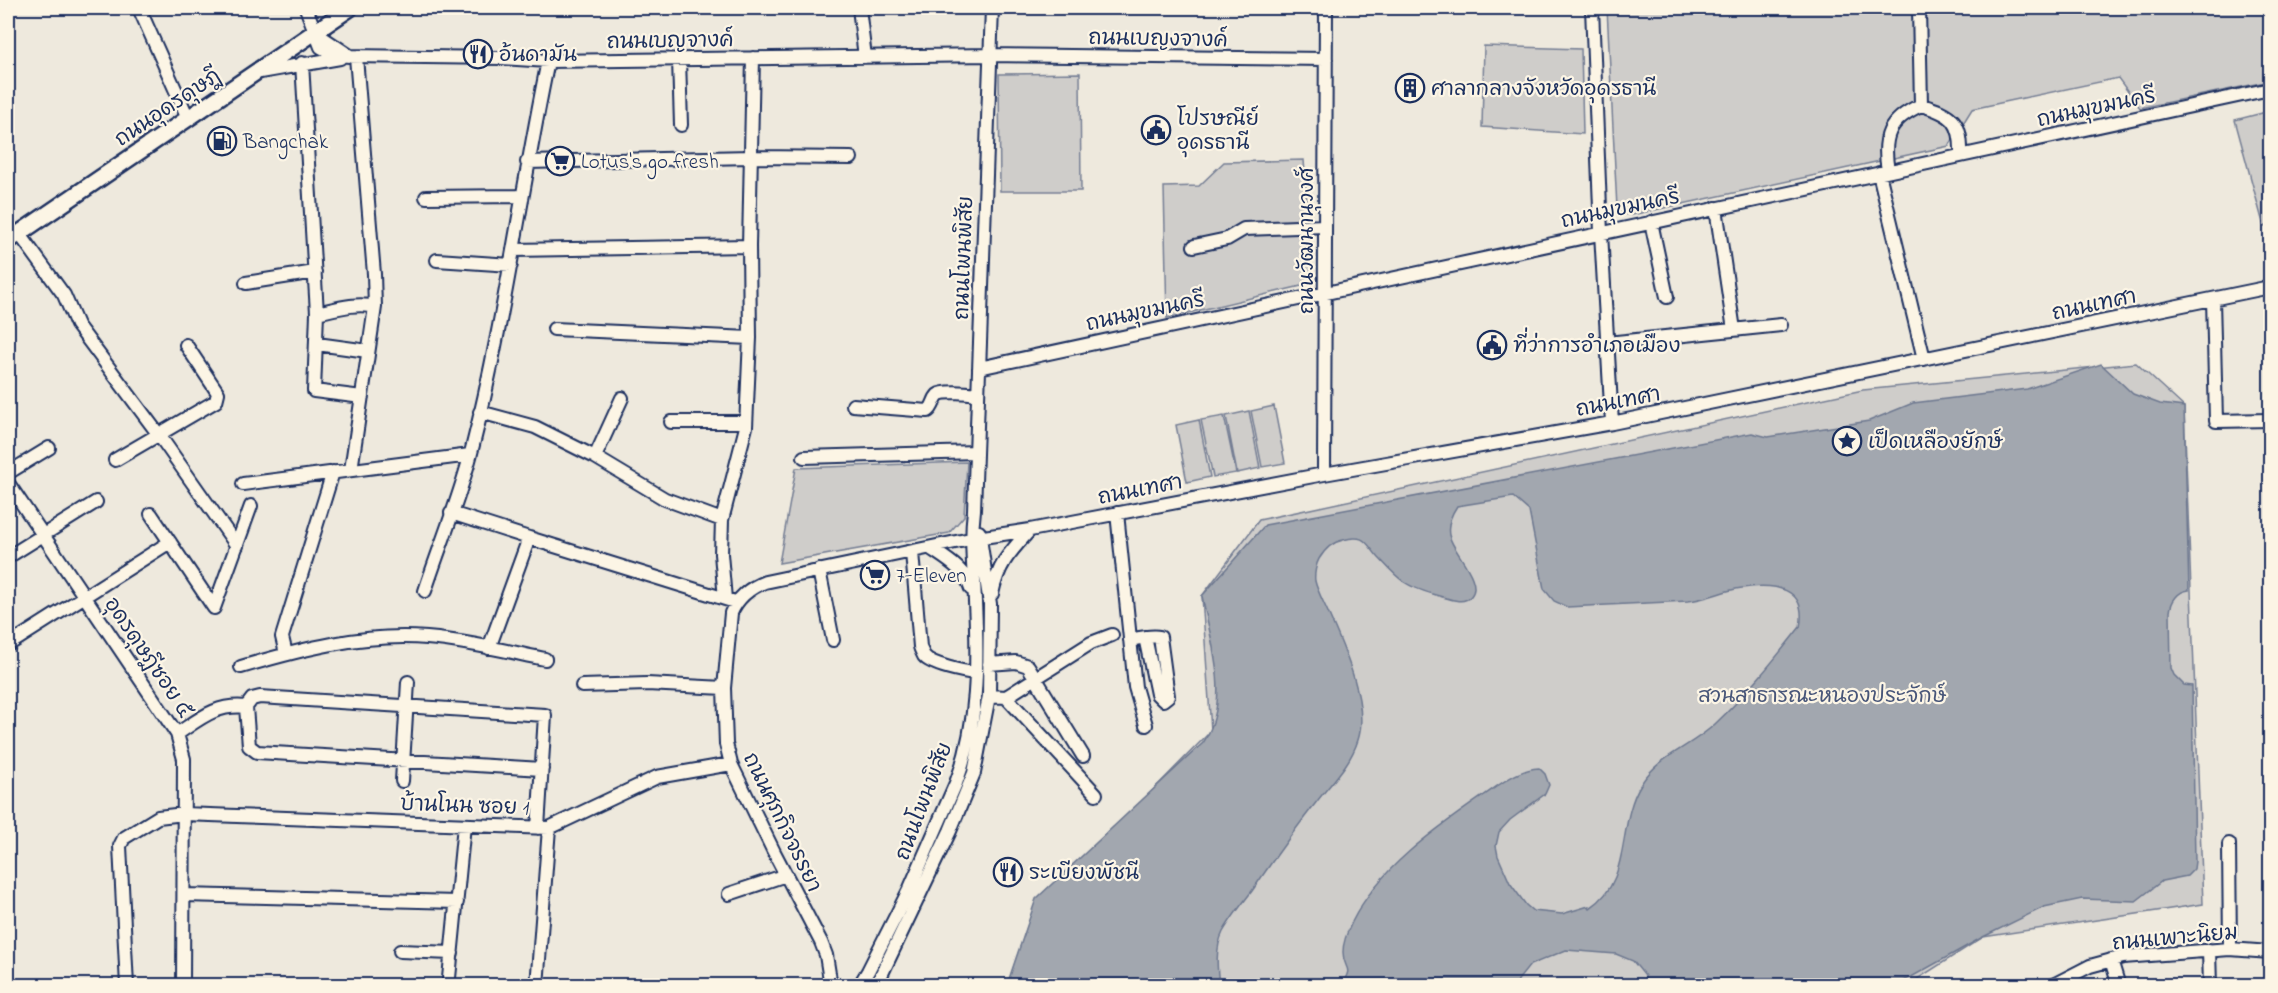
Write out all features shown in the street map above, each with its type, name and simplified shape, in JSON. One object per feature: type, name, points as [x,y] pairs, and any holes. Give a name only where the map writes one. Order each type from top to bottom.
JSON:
[{"type":"main road","name":"ถนนอุดรดุษฎี","points":[[14,237],[350,8]]},
{"type":"street","points":[[139,8],[188,118]]},
{"type":"street","points":[[306,8],[314,32]]},
{"type":"street","points":[[859,8],[865,57]]},
{"type":"street","name":"ถนนโพนพิสัย","points":[[859,986],[910,888],[962,768],[975,699],[976,538],[974,510],[992,8]]},
{"type":"street","name":"ถนนวัฒนานุวงศ์","points":[[1324,474],[1326,8]]},
{"type":"street","points":[[1592,8],[1601,233],[1612,423]]},
{"type":"street","points":[[1919,8],[1921,105]]},
{"type":"street","name":"ถนนเบญจางค์","points":[[314,32],[323,49],[335,55],[353,56],[548,61],[990,55]]},
{"type":"street","name":"ถนนเบญงจางค์","points":[[990,55],[1326,59]]},
{"type":"street","points":[[351,470],[375,307],[374,274],[353,56]]},
{"type":"street","name":"ถนนเบญจางค์","points":[[254,73],[353,56]]},
{"type":"street","name":"ถนนศุภกิจจรรยา","points":[[753,58],[749,246],[750,338],[746,422],[722,520],[721,554],[731,613],[724,688],[726,744],[731,764],[821,942],[826,955],[828,983]]},
{"type":"street","points":[[680,59],[681,125]]},
{"type":"street","points":[[425,591],[470,455],[480,412],[511,265],[527,162],[548,61]]},
{"type":"street","points":[[302,63],[317,313],[314,391],[362,397]]},
{"type":"street","name":"ถนนมุขมนครี","points":[[979,368],[2271,89]]},
{"type":"street","points":[[1924,359],[1884,172],[1887,135],[1895,122],[1907,111],[1921,105],[1942,112],[1953,121],[1961,132],[1961,155]]},
{"type":"street","points":[[527,162],[751,157],[852,158]]},
{"type":"street","points":[[426,197],[522,196]]},
{"type":"street","points":[[1716,208],[1734,330]]},
{"type":"street","points":[[1651,222],[1667,297]]},
{"type":"street","points":[[1194,246],[1227,238],[1244,229],[1325,226]]},
{"type":"street","points":[[14,237],[64,295],[77,325],[159,435],[237,546]]},
{"type":"street","points":[[513,250],[749,246]]},
{"type":"street","points":[[437,260],[511,265]]},
{"type":"street","points":[[246,283],[315,272]]},
{"type":"street","name":"ถนนเทศา","points":[[976,538],[1612,423],[2271,287]]},
{"type":"street","points":[[2213,299],[2216,421],[2271,420]]},
{"type":"street","points":[[317,313],[354,306],[375,307]]},
{"type":"street","points":[[1607,344],[1781,325]]},
{"type":"street","points":[[554,329],[750,338]]},
{"type":"street","points":[[317,344],[368,351]]},
{"type":"street","points":[[115,460],[216,402],[218,393],[186,345]]},
{"type":"street","points":[[853,405],[928,411],[932,409],[937,397],[943,392],[978,394]]},
{"type":"street","points":[[595,457],[622,398]]},
{"type":"street","points":[[480,412],[535,427],[595,457],[665,499],[722,520]]},
{"type":"street","points":[[671,422],[746,422]]},
{"type":"street","points":[[8,473],[49,448]]},
{"type":"street","points":[[804,457],[976,452]]},
{"type":"street","points":[[243,484],[470,455]]},
{"type":"street","points":[[285,654],[282,637],[333,472]]},
{"type":"street","name":"อุดรดุษฎีซอย ๕","points":[[8,483],[177,734],[184,759],[183,986]]},
{"type":"street","points":[[8,557],[96,502]]},
{"type":"street","points":[[151,514],[214,608],[251,506]]},
{"type":"street","points":[[451,513],[730,601],[753,587],[819,570],[976,538]]},
{"type":"street","points":[[1117,513],[1135,687],[1146,725]]},
{"type":"street","points":[[990,604],[996,574],[1008,554],[1030,530]]},
{"type":"street","points":[[489,648],[529,538]]},
{"type":"street","name":"ถนนโพนพิสัย","points":[[876,986],[950,831],[974,773],[989,696],[990,604],[976,538]]},
{"type":"street","points":[[8,645],[170,542]]},
{"type":"street","points":[[930,548],[952,563],[968,578],[975,601]]},
{"type":"street","points":[[912,552],[920,646],[923,655],[929,660],[965,672],[976,673]]},
{"type":"street","points":[[819,570],[833,640]]},
{"type":"street","points":[[989,696],[1006,697],[1091,643],[1112,635]]},
{"type":"street","points":[[1130,640],[1145,637]]},
{"type":"street","points":[[241,667],[334,642],[386,638],[427,638],[544,659]]},
{"type":"street","points":[[989,664],[1022,663],[1028,666],[1083,756]]},
{"type":"street","points":[[402,782],[408,682]]},
{"type":"street","points":[[582,686],[647,684],[724,688]]},
{"type":"street","points":[[537,986],[544,828],[542,769],[545,715],[260,697],[252,699],[246,707],[249,746],[258,752],[542,769]]},
{"type":"street","points":[[1006,697],[1096,794]]},
{"type":"street","points":[[177,734],[214,710],[229,705],[246,707]]},
{"type":"street","name":"บ้านโนน ซอย 1","points":[[127,986],[120,846],[124,838],[158,817],[184,814],[544,828],[657,777],[731,764]]},
{"type":"street","points":[[449,978],[464,825]]},
{"type":"street","points":[[2229,844],[2230,949]]},
{"type":"street","points":[[729,894],[786,875]]},
{"type":"street","points":[[184,895],[457,902]]},
{"type":"street","name":"ถนนเพาะนิยม","points":[[2051,986],[2090,966],[2123,957],[2230,949],[2271,952]]},
{"type":"street","points":[[2209,950],[2210,986]]},
{"type":"street","points":[[400,951],[452,953]]},
{"type":"street","points":[[2111,960],[2119,986]]},
{"type":"green space","points":[[1607,8],[2270,8],[2270,81],[2140,108],[2118,78],[1972,109],[1949,146],[1632,215],[1622,214],[1617,208]]},
{"type":"green space","points":[[1484,46],[1581,49],[1583,134],[1482,127]]},
{"type":"green space","points":[[1080,73],[1081,191],[1000,191],[999,74]]},
{"type":"green space","points":[[2270,111],[2270,225],[2264,227],[2235,120]]},
{"type":"green space","points":[[1304,160],[1312,269],[1301,286],[1167,318],[1164,187],[1199,186],[1224,162]]},
{"type":"green space","name":"สวนสาธารณะหนองประจักษ์","points":[[2136,363],[2184,407],[2203,904],[1983,937],[1908,985],[1007,986],[1032,913],[1211,731],[1202,596],[1259,520],[1863,390]]},
{"type":"green space","points":[[1274,406],[1285,463],[1262,467],[1251,411]]},
{"type":"green space","points":[[1249,411],[1260,468],[1237,473],[1226,416]]},
{"type":"green space","points":[[1224,416],[1236,473],[1213,477],[1201,420]]},
{"type":"green space","points":[[1199,420],[1210,477],[1187,482],[1176,425]]},
{"type":"green space","points":[[967,462],[964,516],[949,533],[779,563],[796,468]]},
{"type":"shaded area","name":"สวนสาธารณะหนองประจักษ์","points":[[2101,364],[2133,394],[2160,404],[2184,407],[2189,590],[2176,597],[2170,612],[2171,668],[2174,675],[2184,685],[2192,686],[2195,861],[2194,869],[2187,876],[2162,881],[2136,901],[2082,899],[2044,907],[1983,937],[1897,985],[1645,985],[1645,976],[1633,961],[1616,954],[1566,950],[1530,965],[1518,980],[1517,985],[1341,985],[1348,971],[1343,958],[1347,933],[1363,902],[1377,884],[1392,867],[1446,822],[1502,783],[1524,771],[1539,768],[1545,774],[1549,785],[1545,794],[1510,820],[1499,832],[1496,846],[1498,856],[1510,883],[1533,911],[1562,914],[1589,906],[1590,908],[1604,896],[1613,882],[1633,800],[1648,774],[1666,758],[1715,724],[1749,689],[1800,627],[1799,603],[1794,596],[1786,591],[1766,586],[1735,589],[1688,601],[1567,607],[1554,601],[1544,589],[1529,511],[1513,497],[1457,506],[1451,516],[1449,535],[1451,542],[1471,574],[1473,582],[1474,590],[1465,600],[1446,598],[1409,585],[1393,573],[1361,539],[1351,538],[1336,542],[1319,559],[1315,573],[1316,584],[1347,656],[1357,692],[1361,725],[1358,740],[1346,764],[1293,833],[1223,932],[1218,951],[1219,985],[1007,985],[1036,899],[1203,743],[1212,726],[1218,690],[1214,651],[1202,596],[1265,525],[1752,433],[1768,437],[1869,421],[1913,403],[2027,389]]},
{"type":"place","name":"อ้นดามัน","points":[[478,54]]},
{"type":"place","name":"ศาลากลางจังหวัดอุดรธานี","points":[[1410,88]]},
{"type":"place","name":"โปรษณีย์ อุดรธานี","points":[[1156,130]]},
{"type":"place","name":"Bangchak","points":[[222,141]]},
{"type":"place","name":"Lotus's go fresh","points":[[560,161]]},
{"type":"place","name":"ที่ว่าการอำเภอเมือง","points":[[1492,345]]},
{"type":"place","name":"เป็ดเหลืองยักษ์","points":[[1847,441]]},
{"type":"place","name":"7-Eleven","points":[[875,575]]},
{"type":"place","name":"ระเบียงพัชนี","points":[[1008,872]]}]
